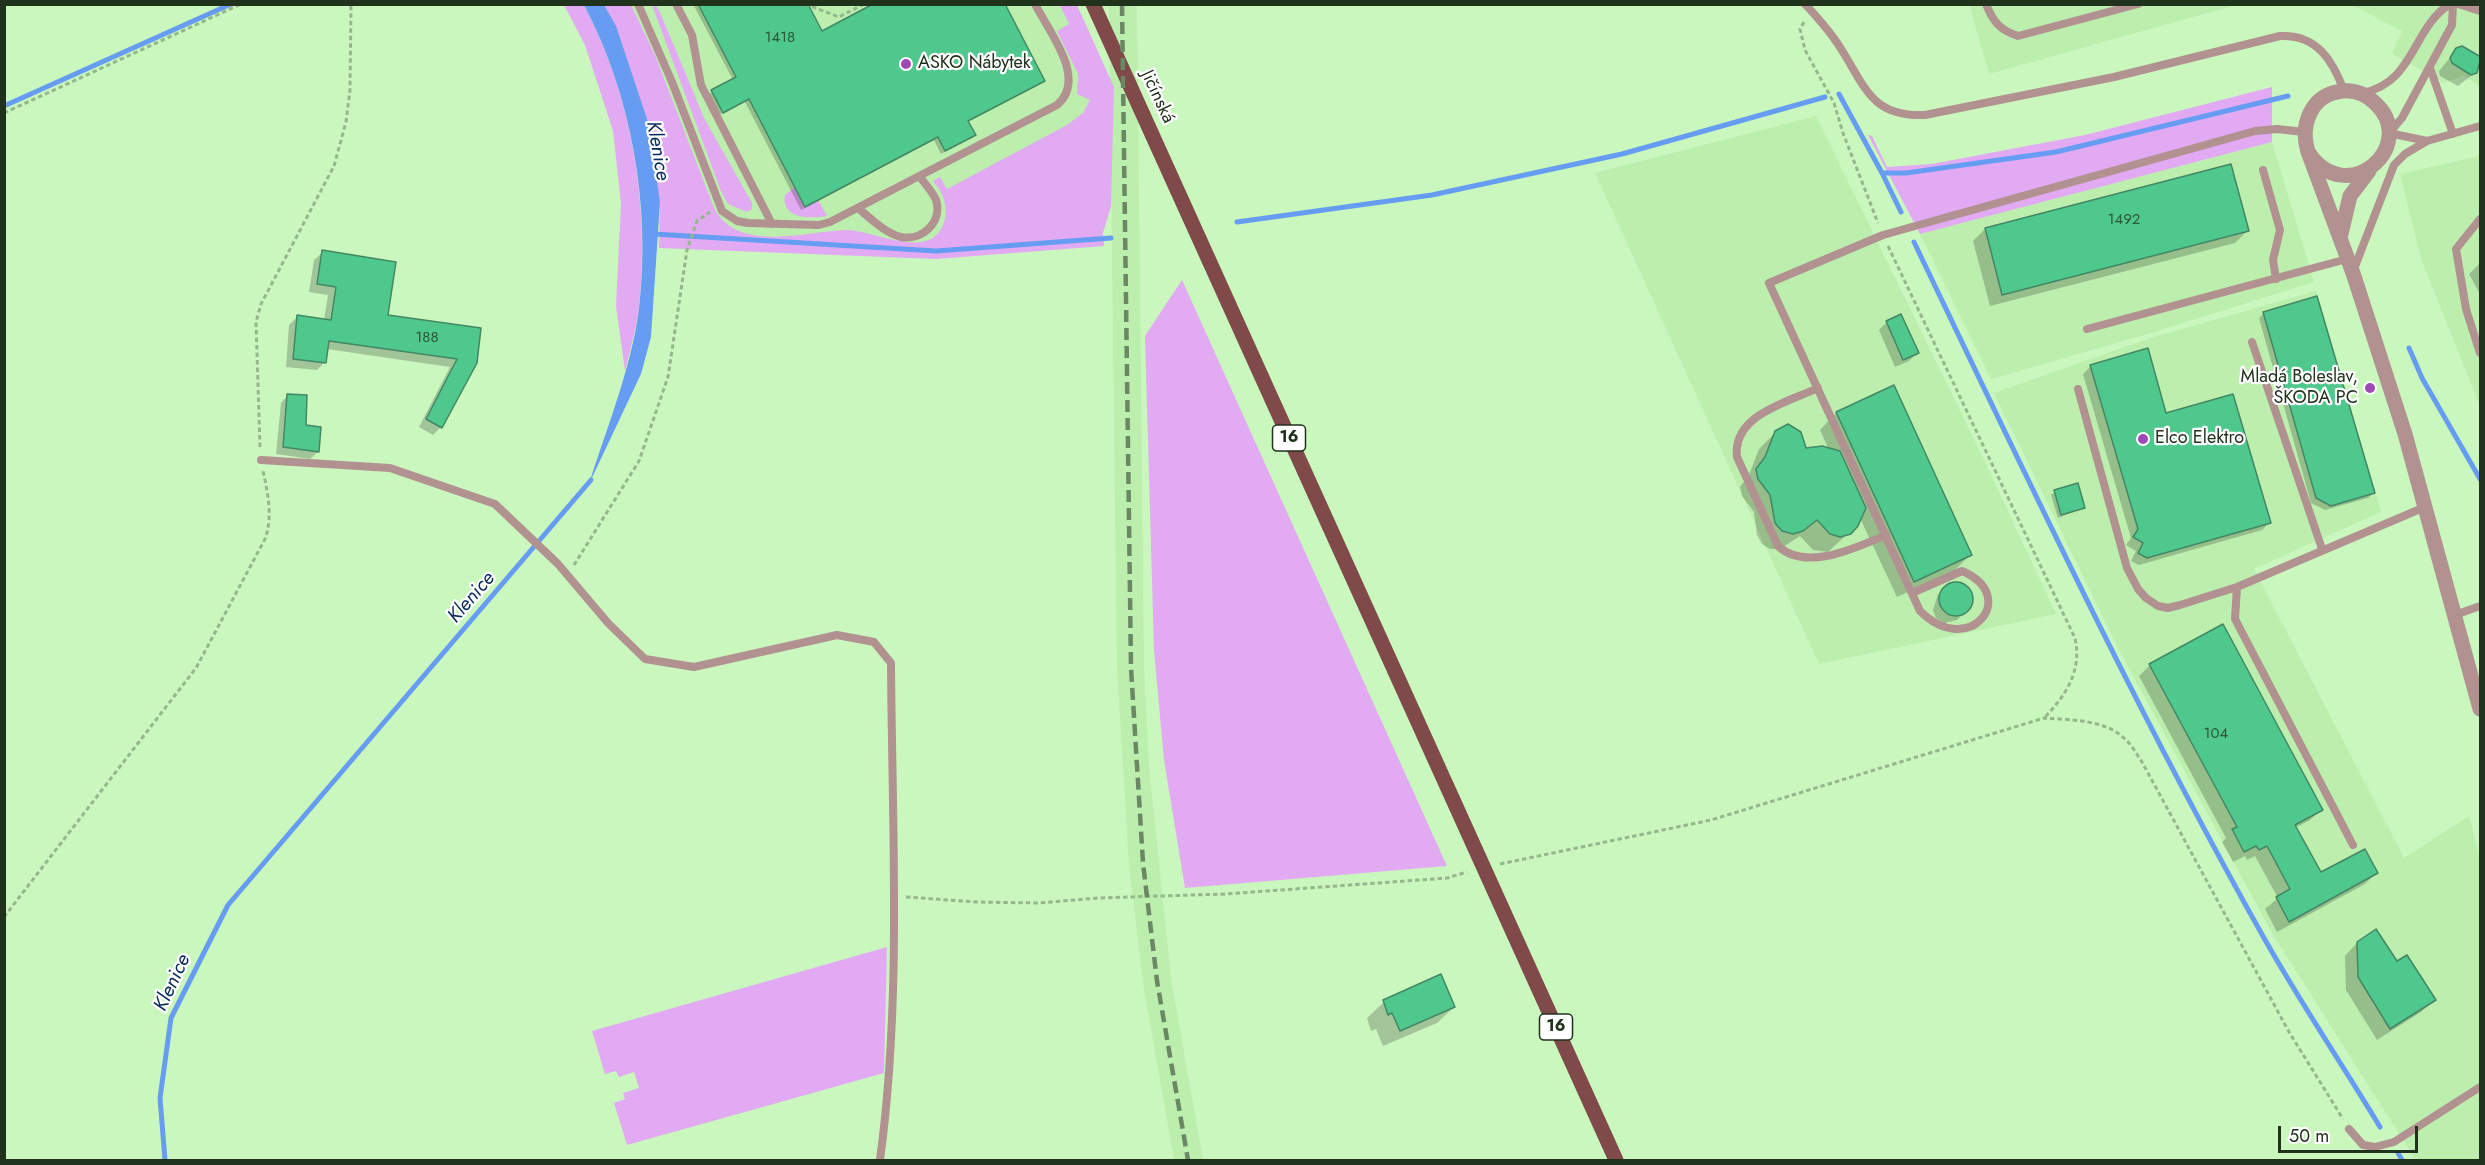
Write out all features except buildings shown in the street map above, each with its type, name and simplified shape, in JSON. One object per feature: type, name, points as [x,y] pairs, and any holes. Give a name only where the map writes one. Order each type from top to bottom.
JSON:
[{"type":"main road","name":"Jičínská","points":[[1093,4],[1484,867]]},
{"type":"main road","name":"16","points":[[1484,867],[1616,1161]]},
{"type":"street","points":[[2340,238],[2350,196],[2385,151],[2388,133],[2381,109],[2360,94],[2344,91],[2326,96],[2313,107],[2304,132],[2308,153],[2350,266],[2405,434],[2481,709]]},
{"type":"street","points":[[2308,153],[2321,167],[2338,175],[2358,174],[2375,165]]},
{"type":"lane","points":[[638,4],[672,82],[718,205],[727,215],[737,221],[819,225],[920,177],[1057,105],[1065,98],[1071,84],[1069,69],[1035,4]]},
{"type":"lane","points":[[676,4],[692,35],[701,85],[772,224]]},
{"type":"lane","points":[[1986,4],[1994,22],[2003,31],[2018,36],[2138,4]]},
{"type":"lane","points":[[2388,133],[2402,118],[2452,25],[2452,4]]},
{"type":"lane","points":[[2360,94],[2378,88],[2404,68],[2436,14],[2452,4]]},
{"type":"lane","points":[[2458,4],[2481,11]]},
{"type":"lane","points":[[1807,7],[1843,51],[1866,91],[1884,107],[1905,115],[1924,115],[2114,77],[2288,35],[2310,42],[2325,53],[2344,91]]},
{"type":"lane","points":[[2430,68],[2453,134]]},
{"type":"lane","points":[[2087,329],[2276,279],[2350,266],[2394,165],[2405,154],[2427,141],[2481,126]]},
{"type":"lane","points":[[1912,593],[1962,571],[1971,574],[1984,588],[1988,602],[1986,614],[1984,620],[1976,625],[1956,628],[1941,626],[1920,611],[1769,283],[1883,235],[2255,131],[2277,129],[2304,132]]},
{"type":"lane","points":[[2388,133],[2427,141]]},
{"type":"lane","points":[[2263,170],[2280,230],[2272,260],[2276,279]]},
{"type":"lane","points":[[858,208],[886,230],[900,237],[921,234],[933,224],[938,213],[934,196],[920,177]]},
{"type":"lane","points":[[2481,219],[2456,249],[2466,309],[2481,353]]},
{"type":"lane","points":[[2252,342],[2322,549]]},
{"type":"lane","points":[[1818,388],[1754,418],[1743,428],[1737,442],[1737,457],[1778,546],[1791,555],[1807,558],[1861,546],[1886,536]]},
{"type":"lane","points":[[2078,389],[2127,568],[2138,589],[2158,606],[2168,608],[2237,587],[2425,507]]},
{"type":"lane","points":[[261,460],[390,468],[495,504],[558,564],[608,623],[645,658],[694,667],[837,635],[874,642],[891,663],[892,896],[889,1094],[880,1161]]},
{"type":"lane","points":[[2237,587],[2235,619],[2353,845]]},
{"type":"lane","points":[[2455,615],[2481,606]]},
{"type":"lane","points":[[2349,1129],[2363,1146],[2386,1145],[2481,1087]]},
{"type":"path","points":[[4,113],[242,4]]},
{"type":"path","points":[[4,916],[196,668],[224,619],[268,529],[269,498],[261,460],[256,322],[261,304],[334,166],[346,122],[350,90],[351,4]]},
{"type":"path","points":[[805,4],[839,17],[864,4]]},
{"type":"path","points":[[1807,7],[1800,30],[1801,38],[1834,103],[1843,133],[1883,235],[2075,638],[2079,656],[2072,680],[2056,705],[2044,718]]},
{"type":"path","points":[[567,577],[639,461],[668,377],[687,250],[697,221]]},
{"type":"path","points":[[892,896],[977,902],[1038,903],[1098,898],[1213,895],[1447,878],[1484,867],[1711,820],[2044,718],[2080,720],[2106,727],[2125,738],[2136,754],[2289,1032],[2349,1129]]},
{"type":"shaded area","points":[[1969,4],[2236,5],[1989,74]]},
{"type":"shaded area","points":[[564,5],[584,5],[601,40],[614,76],[634,152],[642,230],[642,269],[638,316],[625,371],[616,306],[621,203],[613,131],[585,45]]},
{"type":"shaded area","points":[[604,5],[631,5],[655,55],[714,208],[725,222],[739,231],[774,237],[846,230],[916,242],[929,240],[939,233],[945,219],[944,198],[933,181],[940,177],[947,189],[1067,125],[1083,113],[1090,100],[1077,94],[1078,74],[1057,31],[1069,24],[1060,5],[1077,5],[1114,87],[1111,206],[1103,233],[1104,246],[936,259],[659,248],[660,202]]},
{"type":"shaded area","points":[[612,5],[1069,5],[1108,89],[1101,219],[919,254],[670,244]]},
{"type":"shaded area","points":[[652,5],[656,5],[662,17],[704,118],[752,203],[752,209],[747,212],[728,204],[721,191]]},
{"type":"shaded area","points":[[1109,5],[1137,5],[1144,668],[1149,766],[1171,979],[1203,1160],[1174,1160],[1143,983],[1129,865],[1117,669]]},
{"type":"shaded area","points":[[2352,5],[2480,5],[2480,86],[2463,76],[2444,83],[2398,57],[2392,53],[2402,31]]},
{"type":"shaded area","points":[[2272,87],[2272,142],[1920,234],[1868,135],[1872,136],[1887,167],[1932,164],[2085,135]]},
{"type":"shaded area","points":[[1816,116],[1986,464],[2056,614],[1819,664],[1595,173]]},
{"type":"shaded area","points":[[2272,142],[2314,282],[2151,333],[1991,379],[1920,234]]},
{"type":"shaded area","points":[[2480,156],[2480,406],[2421,259],[2400,174]]},
{"type":"shaded area","points":[[795,187],[805,207],[818,200],[827,216],[798,216],[787,209],[785,195]]},
{"type":"shaded area","points":[[1182,280],[1447,866],[1185,888],[1164,760],[1154,650],[1145,336]]},
{"type":"shaded area","points":[[2316,291],[2381,512],[2254,569],[2404,858],[2469,816],[2480,857],[2480,1160],[2416,1160],[2389,1118],[2272,933],[2117,646],[1994,393],[2150,338]]},
{"type":"shaded area","points":[[887,947],[884,1073],[627,1145],[614,1103],[625,1099],[623,1093],[639,1088],[634,1072],[619,1077],[616,1071],[605,1074],[592,1031]]},
{"type":"water","name":"Klenice","points":[[584,5],[604,5],[616,26],[648,122],[660,202],[651,337],[641,374],[589,484],[618,398],[635,331],[642,270],[642,231],[640,192],[626,114],[615,76]]},
{"type":"waterway","points":[[4,106],[231,4]]},
{"type":"waterway","points":[[1839,94],[1882,173],[1906,173],[2056,152],[2288,96]]},
{"type":"waterway","points":[[1237,222],[1432,195],[1622,154],[1825,97]]},
{"type":"waterway","points":[[1882,173],[1901,212]]},
{"type":"waterway","points":[[654,234],[936,251],[1111,238]]},
{"type":"waterway","points":[[1914,242],[2083,593],[2171,767],[2278,962],[2380,1127]]},
{"type":"waterway","points":[[2409,348],[2422,378],[2480,479]]},
{"type":"waterway","name":"Klenice","points":[[165,1160],[160,1098],[171,1018],[228,905],[591,480]]},
{"type":"waterway","points":[[2398,1153],[2402,1160]]},
{"type":"railway","points":[[1122,4],[1131,668],[1143,863],[1157,981],[1188,1160]]},
{"type":"place","name":"ASKO Nábytek","points":[[906,64]]},
{"type":"place","name":"Mladá Boleslav, ŠKODA PC","points":[[2370,388]]},
{"type":"place","name":"Elco Elektro","points":[[2143,439]]}]
